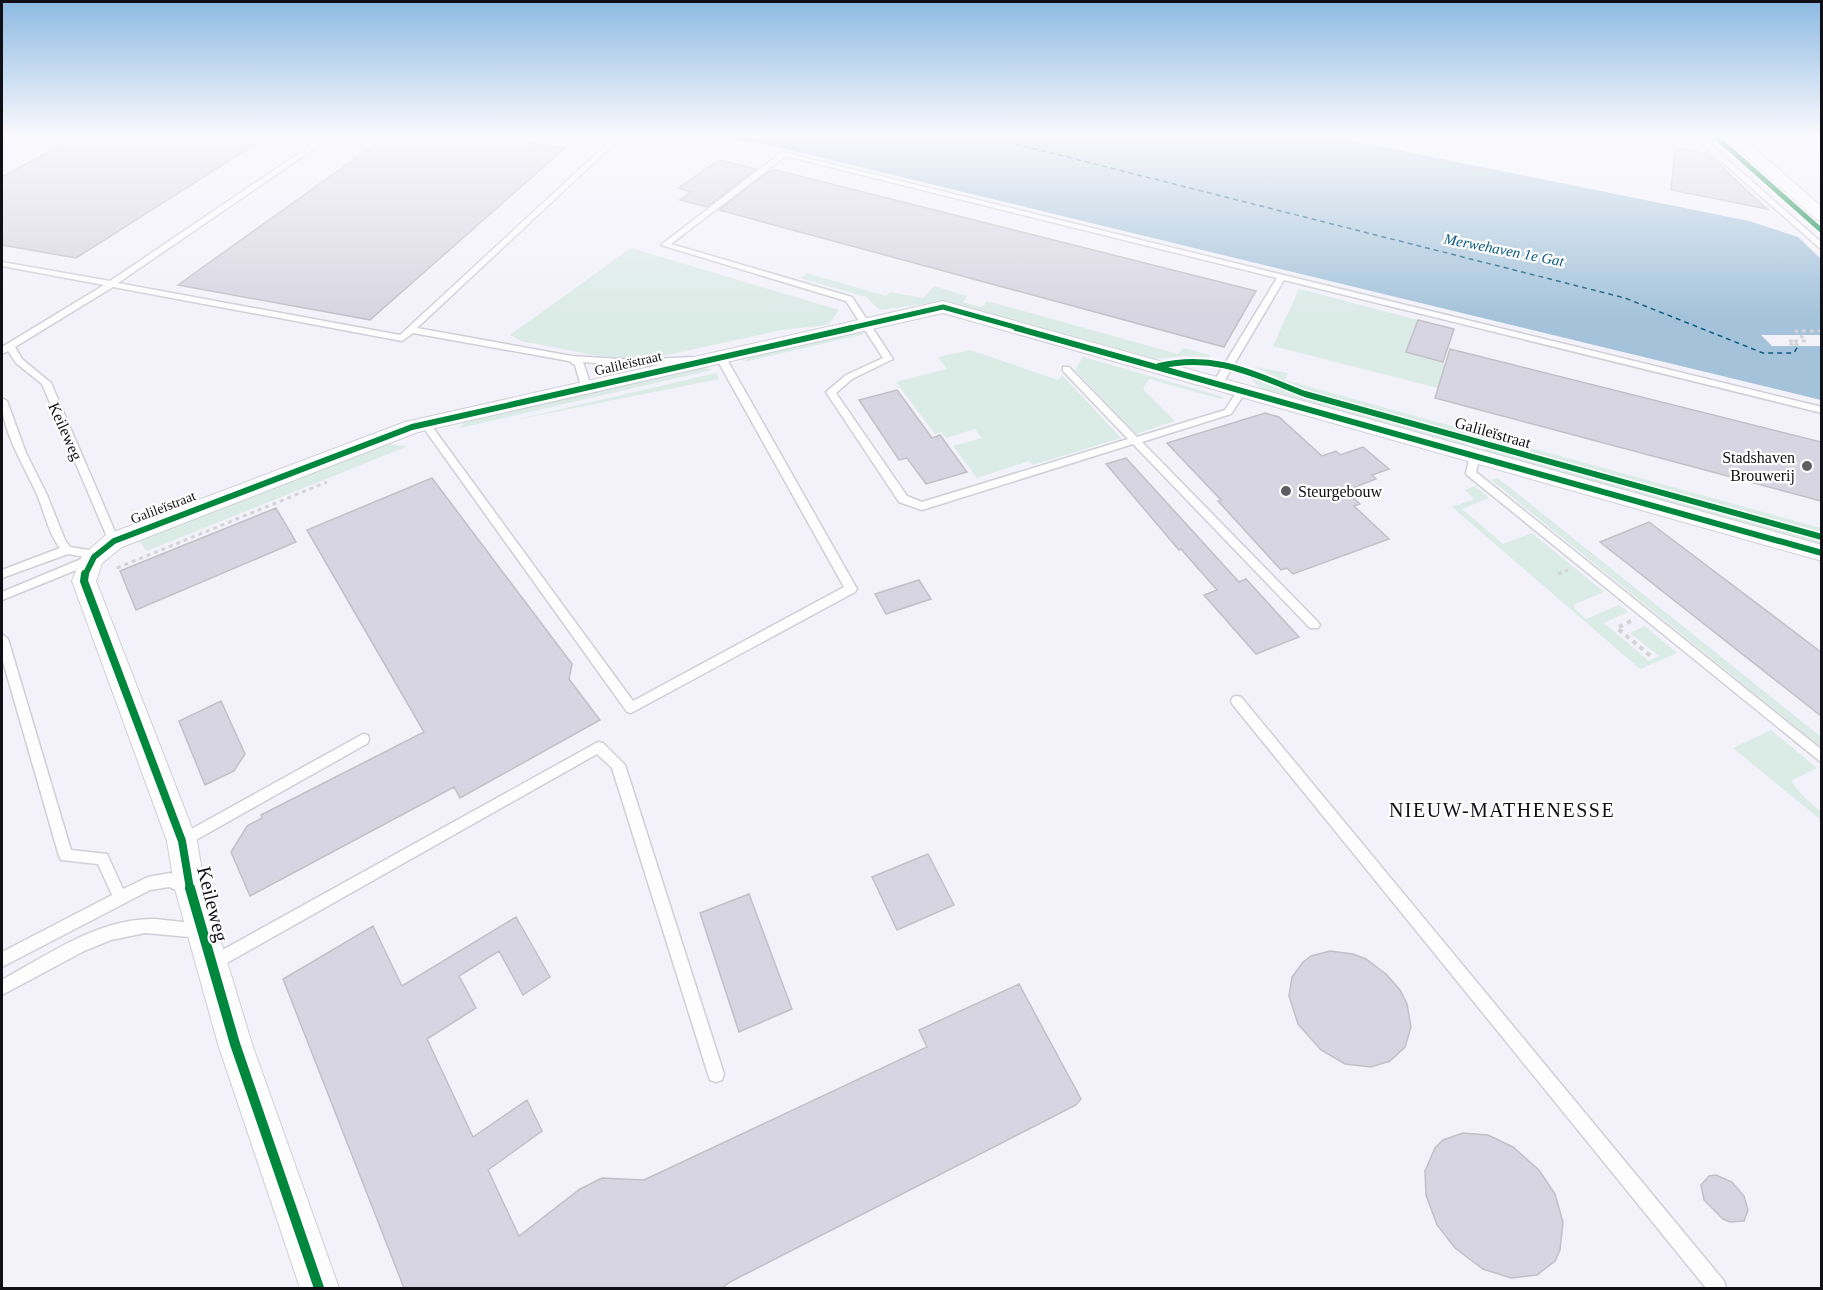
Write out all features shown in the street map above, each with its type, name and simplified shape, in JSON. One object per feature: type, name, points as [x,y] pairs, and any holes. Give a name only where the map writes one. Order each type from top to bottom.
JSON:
[{"type":"street","points":[[1798,195],[1821,216]]},
{"type":"street","name":"Galileïstraat","points":[[90,557],[392,432],[597,377],[710,358],[936,307],[951,308],[1821,553]]},
{"type":"street","name":"Keileweg","points":[[90,557],[182,841],[190,889],[235,1044],[319,1288]]},
{"type":"lane","name":"Keileweg","points":[[90,557],[45,382],[6,349],[110,285],[242,195]]},
{"type":"lane","points":[[2,264],[402,338],[556,195]]},
{"type":"lane","points":[[731,195],[665,245],[849,299],[888,359],[849,376],[831,392],[903,498],[922,506],[1228,412],[1242,390]]},
{"type":"lane","points":[[951,195],[1821,410]]},
{"type":"lane","points":[[1762,195],[1821,248]]},
{"type":"lane","points":[[1218,383],[1282,277]]},
{"type":"lane","points":[[411,330],[572,358],[597,377]]},
{"type":"lane","points":[[572,358],[597,377]]},
{"type":"lane","points":[[425,423],[631,708],[851,589],[710,358]]},
{"type":"lane","points":[[1066,369],[1133,441],[1314,625]]},
{"type":"lane","points":[[2,401],[21,453],[42,495],[60,542],[90,557]]},
{"type":"lane","points":[[1475,455],[1471,473],[1821,758]]},
{"type":"lane","points":[[2,574],[90,557]]},
{"type":"lane","points":[[2,596],[90,557]]},
{"type":"lane","points":[[2,639],[66,856],[102,858],[120,898]]},
{"type":"lane","points":[[1237,701],[1717,1288]]},
{"type":"lane","points":[[182,841],[363,739]]},
{"type":"lane","points":[[212,964],[598,747],[618,765],[716,1074]]},
{"type":"lane","points":[[2,960],[148,884],[170,880],[190,889]]},
{"type":"lane","points":[[2,988],[99,938],[128,928],[152,926],[202,931]]},
{"type":"path","points":[[1793,346],[1788,341],[1806,341],[1796,331],[1821,331]]},
{"type":"path","points":[[1793,341],[1798,346]]},
{"type":"path","points":[[90,557],[334,480]]},
{"type":"path","points":[[1558,573],[1564,571]]},
{"type":"path","points":[[1646,615],[1617,628],[1652,657]]},
{"type":"shaded area","points":[[631,248],[839,310],[829,324],[782,330],[648,359],[609,358],[521,341],[510,335]]},
{"type":"shaded area","points":[[807,273],[886,296],[890,292],[923,298],[934,286],[967,296],[963,302],[982,307],[987,301],[1178,354],[1184,348],[1210,355],[1209,357],[1183,356],[1156,359],[946,301],[880,310],[866,297],[800,278]]},
{"type":"shaded area","points":[[1299,289],[1418,320],[1406,352],[1446,364],[1438,388],[1273,346]]},
{"type":"shaded area","points":[[856,331],[865,334],[744,362],[751,355]]},
{"type":"shaded area","points":[[970,350],[1058,380],[1062,375],[1121,438],[1033,465],[1029,461],[977,478],[953,446],[982,438],[975,429],[946,438],[941,432],[935,434],[896,382],[947,369],[938,357]]},
{"type":"shaded area","points":[[1083,357],[1224,397],[1221,399],[1149,379],[1143,389],[1175,421],[1136,434],[1075,370]]},
{"type":"shaded area","points":[[700,367],[712,370],[460,428],[465,421]]},
{"type":"shaded area","points":[[1255,367],[1288,373],[1285,380],[1821,528],[1821,534],[1303,390]]},
{"type":"shaded area","points":[[716,373],[719,379],[510,421]]},
{"type":"shaded area","points":[[1246,373],[1289,392],[1465,442],[1469,446],[1260,388]]},
{"type":"shaded area","points":[[383,444],[408,446],[147,551],[138,540]]},
{"type":"shaded area","points":[[1488,448],[1821,541],[1821,545],[1481,450]]},
{"type":"shaded area","points":[[1498,478],[1821,737],[1821,747],[1491,480]]},
{"type":"shaded area","points":[[1475,486],[1489,498],[1462,509],[1503,544],[1532,533],[1604,592],[1575,604],[1574,608],[1586,619],[1619,605],[1628,612],[1604,623],[1649,661],[1659,656],[1630,633],[1645,626],[1677,653],[1640,669],[1452,507],[1474,499],[1465,490]]},
{"type":"shaded area","points":[[1771,730],[1817,768],[1791,781],[1803,796],[1821,812],[1821,820],[1733,748]]},
{"type":"water","name":"Merwehaven 1e Gat","points":[[976,195],[1621,195],[1749,221],[1798,237],[1821,259],[1821,400]]},
{"type":"pier","points":[[1761,335],[1821,335],[1821,346],[1772,346]]},
{"type":"building","points":[[2,195],[175,195],[76,258],[2,245]]},
{"type":"building","points":[[304,195],[511,195],[370,320],[178,285]]},
{"type":"building","points":[[687,195],[722,195],[707,207],[680,200]]},
{"type":"building","points":[[738,195],[876,195],[1256,291],[1224,347],[719,210]]},
{"type":"building","points":[[1697,195],[1752,195],[1767,209]]},
{"type":"building","points":[[1418,320],[1454,329],[1443,362],[1406,352]]},
{"type":"building","points":[[1450,349],[1821,442],[1821,501],[1435,398]]},
{"type":"building","points":[[897,390],[932,438],[940,435],[967,472],[926,484],[907,458],[899,460],[859,400]]},
{"type":"building","name":"Steurgebouw","points":[[1265,413],[1279,417],[1322,456],[1336,451],[1340,455],[1363,447],[1389,469],[1372,475],[1376,479],[1355,487],[1359,492],[1350,495],[1360,504],[1354,506],[1389,539],[1293,574],[1287,568],[1281,570],[1218,501],[1221,500],[1167,443]]},
{"type":"building","points":[[1126,458],[1239,582],[1246,579],[1299,637],[1256,654],[1204,595],[1217,590],[1181,549],[1179,550],[1106,464]]},
{"type":"building","points":[[432,478],[572,664],[569,679],[600,720],[460,798],[454,787],[250,896],[231,852],[247,826],[262,818],[261,815],[424,732],[307,530]]},
{"type":"building","points":[[276,508],[296,542],[136,610],[120,571]]},
{"type":"building","points":[[1649,522],[1821,652],[1821,716],[1600,542]]},
{"type":"building","points":[[919,580],[931,599],[886,614],[875,594]]},
{"type":"building","points":[[221,701],[245,754],[234,771],[205,785],[179,721]]},
{"type":"building","points":[[928,854],[954,905],[897,930],[872,877]]},
{"type":"building","points":[[749,894],[792,1009],[739,1032],[700,913]]},
{"type":"building","points":[[516,917],[550,977],[523,995],[499,951],[459,976],[476,1008],[427,1039],[473,1137],[527,1100],[542,1131],[488,1170],[519,1236],[580,1189],[602,1178],[644,1180],[927,1047],[919,1030],[1019,984],[1081,1099],[1076,1105],[722,1288],[404,1288],[283,979],[373,926],[402,986]]},
{"type":"building","points":[[1330,951],[1353,954],[1366,959],[1386,974],[1400,990],[1407,1004],[1411,1027],[1405,1047],[1390,1061],[1371,1067],[1345,1064],[1321,1050],[1298,1024],[1289,996],[1292,977],[1303,962],[1311,956]]},
{"type":"building","points":[[1463,1133],[1488,1135],[1513,1147],[1539,1170],[1555,1194],[1563,1222],[1560,1250],[1555,1261],[1537,1275],[1511,1278],[1483,1269],[1455,1248],[1437,1225],[1426,1195],[1425,1171],[1435,1148],[1443,1140]]},
{"type":"building","points":[[1716,1175],[1732,1182],[1744,1196],[1748,1210],[1744,1221],[1730,1222],[1723,1219],[1704,1200],[1701,1185],[1709,1176]]},
{"type":"ferry route","points":[[1218,195],[1625,298],[1763,353],[1794,353],[1798,346]]},
{"type":"cycle path","points":[[1782,195],[1822,231]]},
{"type":"cycle path","points":[[319,1288],[235,1044],[190,889],[182,841],[84,581],[90,562],[103,548],[114,541],[412,427],[943,307],[1822,553]]},
{"type":"cycle path","points":[[1159,366],[1180,361],[1199,360],[1234,366],[1305,394],[1822,537]]},
{"type":"place","name":"Stadshaven Brouwerij","points":[[1807,466]]},
{"type":"place","name":"Steurgebouw","points":[[1286,491]]},
{"type":"district","name":"NIEUW-MATHENESSE","points":[[1502,810]]}]
